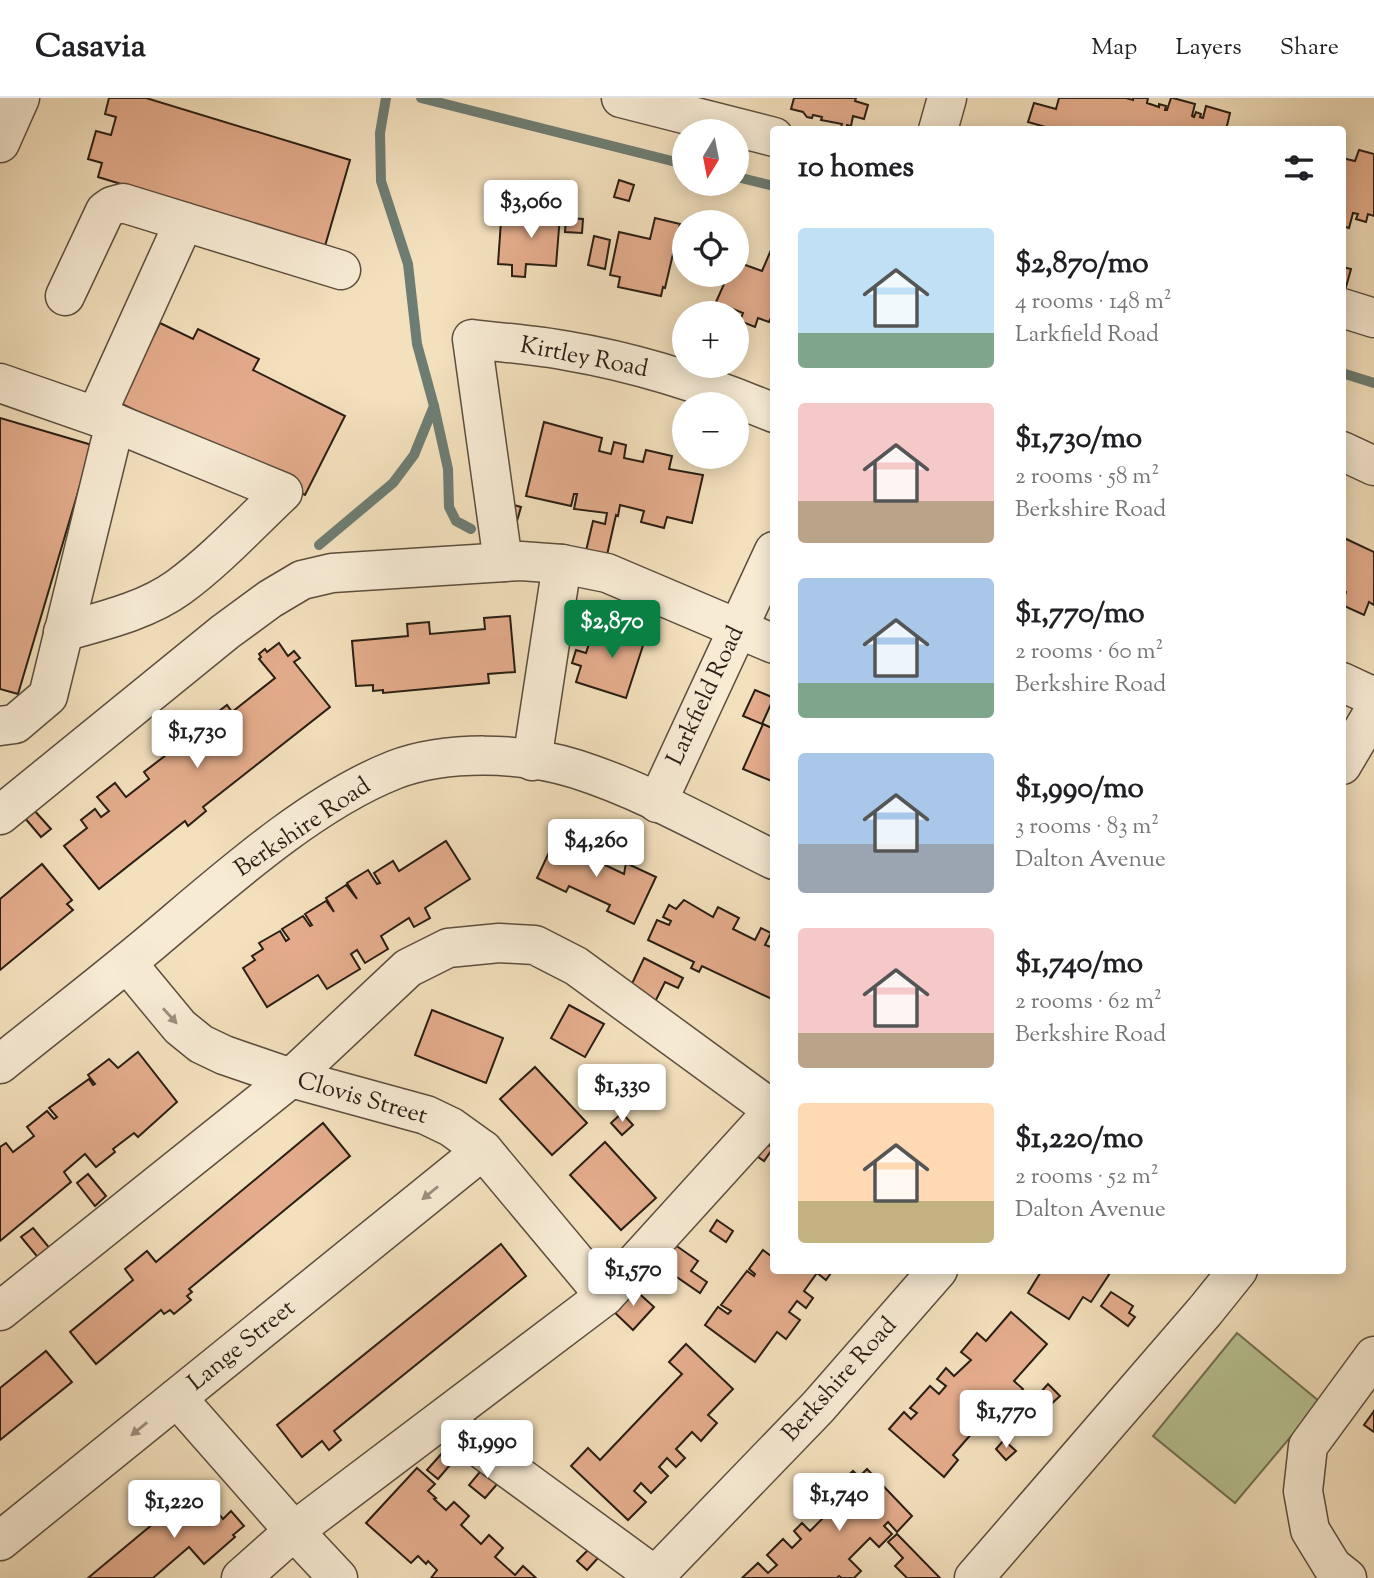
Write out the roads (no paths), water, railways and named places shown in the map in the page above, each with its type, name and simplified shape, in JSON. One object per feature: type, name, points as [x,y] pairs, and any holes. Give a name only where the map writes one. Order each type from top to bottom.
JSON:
[{"type":"street","points":[[0,143],[20,98]]},
{"type":"street","points":[[621,98],[735,112],[770,134]]},
{"type":"street","points":[[939,126],[947,98]]},
{"type":"street","points":[[65,296],[104,211],[112,205],[123,203],[341,270]]},
{"type":"street","points":[[0,726],[15,724],[47,696],[63,632],[106,420],[184,222]]},
{"type":"street","points":[[1346,309],[1374,318]]},
{"type":"street","name":"Kirtley Road","points":[[503,562],[472,339],[566,351],[632,364],[727,394],[770,411]]},
{"type":"street","points":[[0,383],[106,420],[283,492],[178,588],[126,614],[63,632]]},
{"type":"street","points":[[1346,452],[1374,466]]},
{"type":"street","name":"Larkfield Road","points":[[656,803],[770,559]]},
{"type":"street","points":[[0,815],[225,632],[270,599],[302,580],[332,573],[503,562],[562,564],[607,573],[770,641]]},
{"type":"street","points":[[532,761],[562,564]]},
{"type":"street","points":[[1346,684],[1374,697]]},
{"type":"street","points":[[1346,758],[1374,711]]},
{"type":"street","name":"Berkshire Road","points":[[0,1064],[284,835],[353,788],[396,769],[445,758],[485,755],[575,768],[656,803],[770,858]]},
{"type":"street","points":[[0,1311],[291,1078],[408,968],[448,948],[499,943],[535,945],[576,966],[770,1108]]},
{"type":"street","name":"Clovis Street","points":[[127,963],[180,1027],[201,1044],[224,1055],[291,1078],[426,1115],[451,1127],[483,1150],[605,1296]]},
{"type":"street","points":[[242,1578],[294,1531],[605,1296],[770,1113]]},
{"type":"street","name":"Lange Street","points":[[0,1541],[483,1150]]},
{"type":"street","name":"Berkshire Road","points":[[655,1577],[818,1407],[934,1274]]},
{"type":"street","points":[[974,1578],[1235,1274]]},
{"type":"street","points":[[1347,1578],[1332,1566],[1310,1530],[1303,1491],[1308,1446],[1374,1356]]},
{"type":"street","points":[[177,1398],[338,1578]]},
{"type":"street","points":[[442,1420],[655,1577]]},
{"type":"waterway","points":[[386,98],[380,133],[381,181],[408,264],[417,344],[448,469],[449,507],[456,521],[471,529]]},
{"type":"waterway","points":[[421,98],[672,161]]},
{"type":"waterway","points":[[749,180],[770,185]]},
{"type":"waterway","points":[[1346,374],[1374,383]]},
{"type":"waterway","points":[[319,545],[393,483],[414,455],[434,406]]}]
